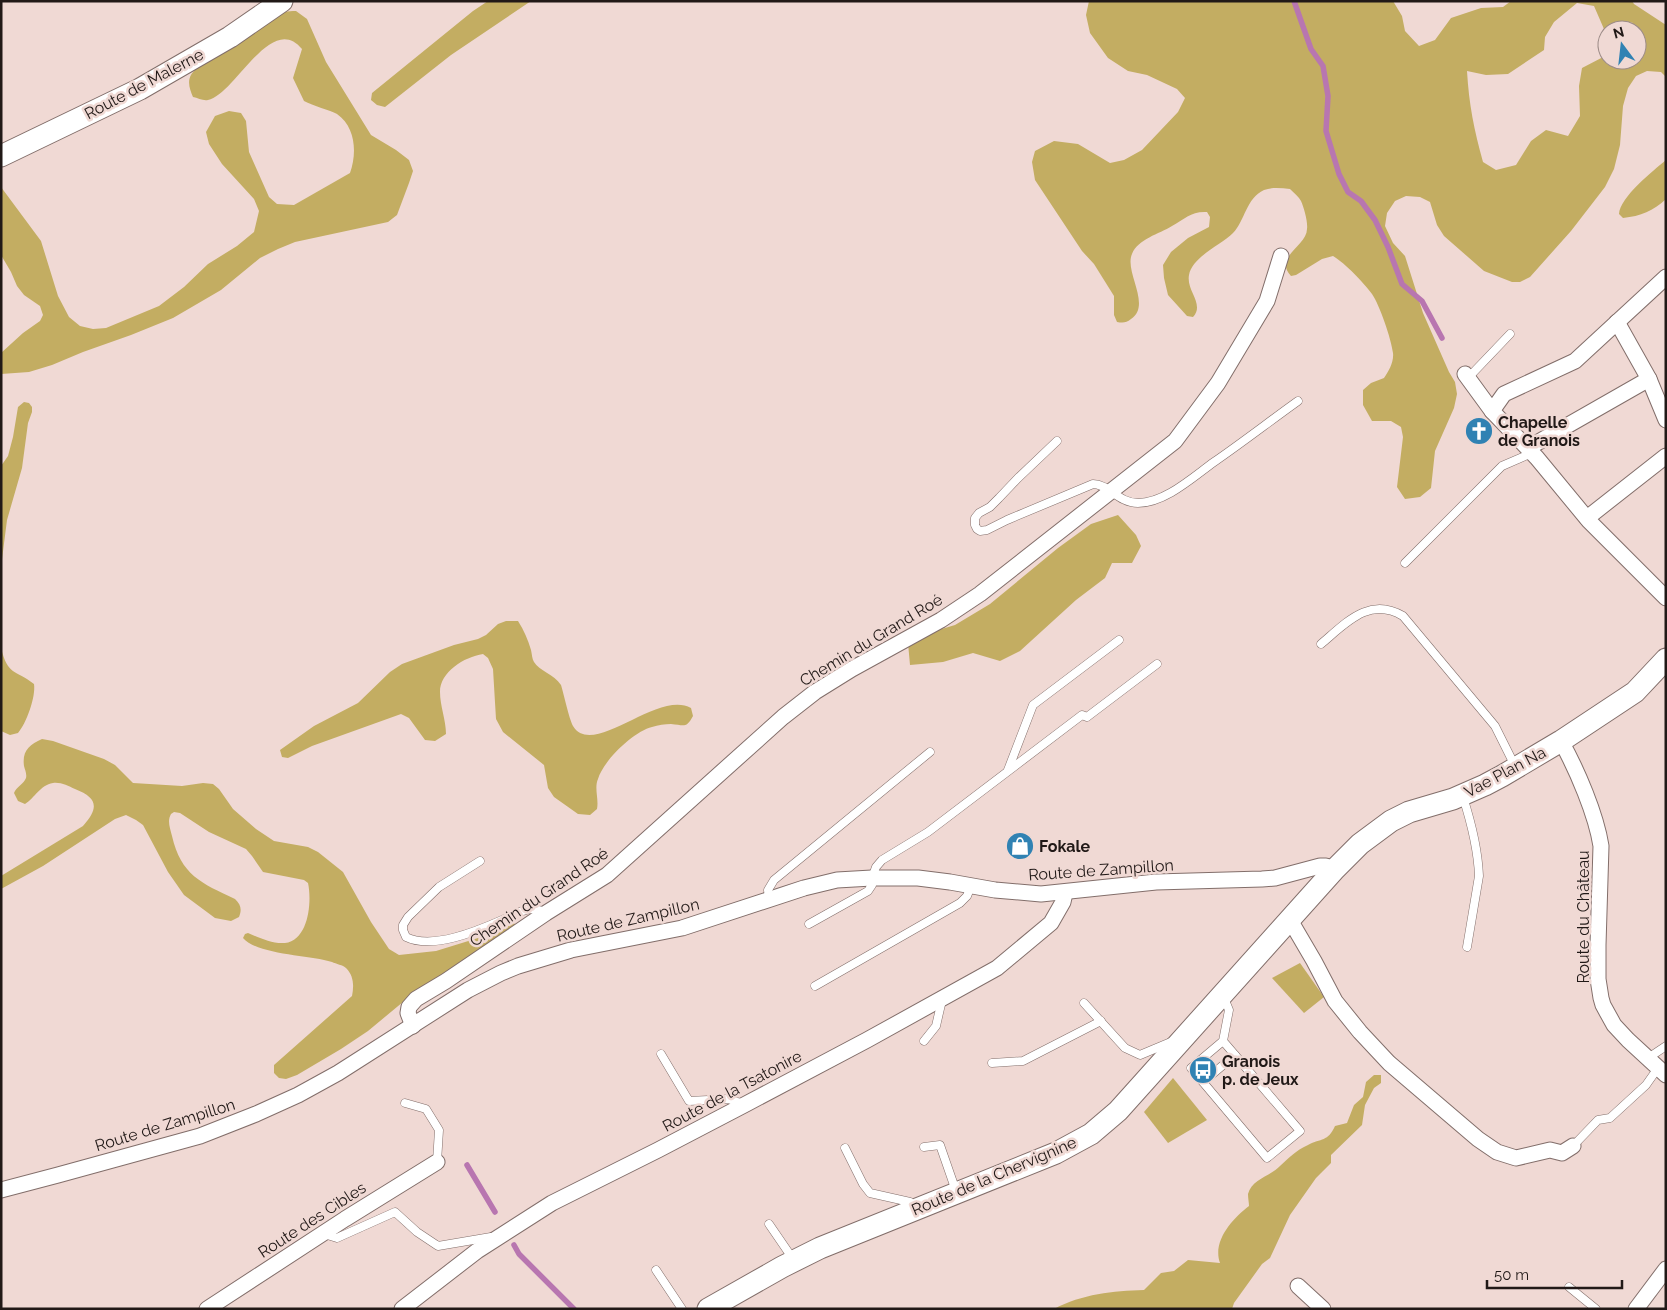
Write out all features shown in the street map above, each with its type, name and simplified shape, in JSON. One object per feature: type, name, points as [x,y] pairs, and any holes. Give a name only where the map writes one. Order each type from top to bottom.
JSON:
[{"type":"street","name":"Route de Malerne","points":[[1,156],[140,89],[230,36],[282,1]]},
{"type":"street","name":"Chemin du Grand Roé","points":[[413,1026],[408,1013],[409,1007],[416,999],[446,982],[546,913],[607,876],[783,717],[815,692],[961,607],[1176,441],[1218,383],[1267,301],[1281,256]]},
{"type":"street","points":[[1492,411],[1504,394],[1574,361],[1666,277]]},
{"type":"street","points":[[1617,322],[1648,379],[1666,420]]},
{"type":"street","points":[[1466,376],[1492,411],[1530,450],[1587,518],[1666,598]]},
{"type":"street","points":[[1530,450],[1648,379]]},
{"type":"street","points":[[1587,518],[1666,456]]},
{"type":"street","name":"Vae Plan Na","points":[[1335,870],[1360,844],[1391,821],[1409,812],[1463,795],[1502,776],[1561,741],[1635,692],[1666,659]]},
{"type":"street","name":"Route du Château","points":[[1561,741],[1578,775],[1599,834],[1601,846],[1598,978],[1603,1005],[1614,1025],[1657,1067]]},
{"type":"street","name":"Route de Zampillon","points":[[1,1190],[58,1176],[215,1130],[298,1095],[352,1065],[468,990],[500,973],[578,948],[682,928],[769,899],[837,880],[918,878],[1031,894],[1065,893],[1156,882],[1262,879],[1323,866],[1335,870]]},
{"type":"street","name":"Route de la Chervignine","points":[[708,1309],[820,1248],[1056,1153],[1091,1134],[1118,1111],[1335,870]]},
{"type":"street","name":"Route de la Tsatonire","points":[[402,1309],[477,1251],[552,1203],[746,1104],[997,968],[1045,929],[1064,902],[1065,893]]},
{"type":"street","points":[[1290,920],[1335,1001],[1360,1032],[1389,1063],[1478,1139],[1497,1152],[1516,1158],[1550,1150],[1562,1153],[1573,1146]]},
{"type":"street","name":"Route des Cibles","points":[[207,1309],[437,1162]]},
{"type":"street","points":[[1636,1309],[1666,1269]]},
{"type":"street","points":[[1298,1286],[1323,1309]]},
{"type":"lane","points":[[1466,376],[1510,334]]},
{"type":"lane","points":[[1057,441],[999,498],[980,513],[976,518],[975,525],[977,529],[980,531],[987,530],[1068,496],[1085,486],[1098,484],[1122,499],[1131,502],[1146,502],[1162,496],[1176,490],[1298,401]]},
{"type":"lane","points":[[1405,563],[1502,466],[1530,450]]},
{"type":"lane","points":[[1321,644],[1350,620],[1372,609],[1392,610],[1403,616],[1495,726],[1516,768]]},
{"type":"lane","points":[[1008,770],[1033,705],[1119,640]]},
{"type":"lane","points":[[809,924],[868,891],[872,885],[876,866],[882,860],[928,832],[1082,715],[1087,717],[1157,664]]},
{"type":"lane","points":[[769,899],[768,890],[774,880],[930,752]]},
{"type":"lane","points":[[1463,795],[1479,865],[1479,876],[1467,947]]},
{"type":"lane","points":[[480,861],[439,887],[408,917],[403,924],[406,937],[418,941],[440,940],[474,931],[527,910],[538,909],[546,913]]},
{"type":"lane","points":[[815,986],[960,903],[967,896],[971,886]]},
{"type":"lane","points":[[1223,995],[1229,1010],[1223,1041],[1191,1068],[1267,1158],[1300,1131],[1223,1041]]},
{"type":"lane","points":[[924,1041],[936,1026],[943,998]]},
{"type":"lane","points":[[1084,1003],[1125,1048],[1140,1055],[1186,1035]]},
{"type":"lane","points":[[992,1064],[1023,1061],[1101,1021]]},
{"type":"lane","points":[[1573,1146],[1598,1120],[1610,1118],[1646,1085],[1657,1067],[1666,1046]]},
{"type":"lane","points":[[661,1054],[689,1101],[728,1099],[746,1104]]},
{"type":"lane","points":[[1203,1082],[1235,1055]]},
{"type":"lane","points":[[405,1103],[426,1109],[439,1130],[437,1162]]},
{"type":"lane","points":[[924,1147],[940,1145],[957,1193]]},
{"type":"lane","points":[[845,1148],[862,1184],[870,1193],[910,1202],[916,1209]]},
{"type":"lane","points":[[322,1234],[337,1238],[395,1212],[417,1232],[438,1246],[502,1235]]},
{"type":"lane","points":[[769,1224],[794,1261]]},
{"type":"lane","points":[[656,1270],[682,1309]]},
{"type":"lane","points":[[1569,1287],[1596,1309]]},
{"type":"shaded area","points":[[488,1],[531,1],[451,55],[385,107],[377,105],[371,100],[372,93]]},
{"type":"shaded area","points":[[1089,1],[1393,1],[1402,16],[1405,31],[1419,46],[1435,40],[1451,18],[1481,8],[1503,7],[1511,1],[1632,1],[1666,25],[1666,77],[1661,72],[1647,71],[1636,76],[1628,88],[1623,106],[1620,145],[1614,169],[1605,187],[1571,231],[1530,277],[1520,282],[1512,282],[1484,271],[1444,236],[1437,225],[1430,202],[1420,197],[1406,196],[1395,201],[1387,213],[1385,226],[1393,243],[1405,256],[1423,313],[1455,382],[1457,394],[1454,408],[1435,451],[1431,488],[1420,497],[1405,499],[1397,487],[1403,437],[1401,427],[1391,421],[1372,421],[1363,405],[1363,390],[1371,383],[1384,378],[1393,360],[1385,322],[1372,294],[1349,268],[1333,256],[1322,259],[1296,275],[1291,276],[1286,263],[1288,257],[1306,235],[1307,226],[1306,215],[1301,201],[1290,189],[1270,188],[1258,194],[1249,204],[1233,233],[1195,263],[1189,275],[1190,286],[1197,307],[1193,317],[1187,316],[1168,295],[1163,265],[1171,252],[1188,238],[1209,227],[1210,217],[1207,212],[1188,216],[1139,244],[1132,254],[1131,261],[1131,270],[1139,305],[1137,313],[1128,321],[1117,322],[1114,315],[1114,296],[1035,180],[1032,162],[1035,151],[1054,141],[1078,144],[1110,163],[1124,160],[1142,150],[1178,112],[1185,98],[1177,89],[1147,75],[1128,71],[1108,58],[1090,33],[1086,15]],"holes":[[[1577,3],[1594,6],[1600,20],[1647,20],[1647,70],[1597,70],[1597,60],[1582,68],[1579,86],[1580,116],[1568,136],[1546,130],[1531,141],[1516,165],[1496,170],[1483,162],[1472,117],[1467,71],[1486,75],[1508,74],[1544,50],[1545,37],[1554,22]]]},
{"type":"shaded area","points":[[296,11],[307,19],[326,62],[371,135],[409,160],[413,171],[397,215],[388,222],[295,242],[260,258],[221,290],[173,318],[52,365],[29,372],[1,374],[1,353],[23,333],[40,321],[43,315],[40,306],[24,295],[17,286],[1,255],[1,187],[41,241],[58,296],[69,317],[80,326],[93,329],[106,328],[159,306],[184,287],[208,264],[237,246],[254,232],[259,211],[254,199],[222,164],[209,144],[206,132],[215,116],[229,111],[241,113],[246,121],[249,152],[269,197],[277,204],[294,205],[350,173],[354,149],[348,126],[337,114],[304,101],[293,78],[302,49],[290,40],[278,40],[266,47],[219,95],[204,100],[193,97],[191,92],[189,83],[191,75],[206,60],[265,22],[285,12]]},
{"type":"shaded area","points":[[1666,160],[1666,199],[1646,212],[1623,218],[1619,214],[1625,200],[1638,185]]},
{"type":"shaded area","points":[[24,402],[29,403],[32,407],[32,412],[28,423],[22,468],[7,520],[1,567],[1,466],[8,456],[18,407]]},
{"type":"shaded area","points":[[1118,515],[1136,535],[1141,546],[1132,563],[1112,563],[1105,578],[1076,600],[1020,651],[1000,661],[973,653],[943,662],[910,665],[908,643],[925,634],[955,625],[990,604],[1058,548],[1091,524]]},
{"type":"shaded area","points":[[506,621],[518,621],[527,639],[534,662],[561,685],[573,726],[582,734],[595,734],[610,730],[661,707],[677,705],[691,708],[693,716],[686,725],[664,724],[654,726],[628,740],[601,772],[596,786],[597,809],[590,815],[578,814],[554,797],[548,788],[544,765],[503,732],[496,719],[493,669],[488,658],[483,654],[461,662],[444,678],[440,692],[446,734],[435,741],[425,740],[409,718],[401,714],[312,746],[288,758],[282,757],[280,750],[314,726],[358,703],[390,672],[402,664],[454,645],[478,639],[486,635],[498,624]]},
{"type":"shaded area","points":[[1,648],[6,663],[10,668],[34,684],[32,703],[24,723],[18,733],[10,735],[1,731]]},
{"type":"shaded area","points":[[42,739],[104,759],[115,765],[133,783],[182,786],[203,783],[213,784],[219,789],[233,809],[256,829],[274,841],[308,847],[318,852],[343,872],[371,922],[389,949],[399,955],[436,951],[491,934],[509,923],[514,923],[516,926],[415,992],[368,1031],[341,1049],[297,1075],[286,1079],[279,1078],[274,1073],[274,1065],[352,996],[353,992],[352,978],[349,971],[343,966],[332,962],[260,948],[250,944],[243,938],[248,933],[275,943],[285,943],[299,935],[304,927],[309,909],[308,883],[304,880],[263,872],[246,849],[209,832],[180,813],[174,812],[169,819],[169,825],[181,860],[187,869],[202,882],[235,899],[240,907],[239,917],[231,921],[215,918],[184,895],[168,872],[143,825],[126,815],[115,819],[43,866],[1,889],[1,876],[83,826],[94,809],[92,800],[83,792],[59,783],[48,784],[25,804],[18,801],[14,793],[26,778],[24,766],[25,752],[30,746]]},
{"type":"shaded area","points":[[1300,963],[1324,997],[1304,1013],[1272,978]]},
{"type":"shaded area","points":[[1374,1075],[1381,1075],[1381,1083],[1374,1088],[1365,1105],[1362,1125],[1331,1155],[1331,1163],[1316,1178],[1290,1215],[1270,1258],[1262,1264],[1234,1303],[1232,1309],[1054,1309],[1098,1294],[1144,1290],[1161,1273],[1174,1271],[1188,1260],[1220,1263],[1218,1255],[1221,1238],[1237,1217],[1249,1206],[1248,1194],[1253,1185],[1293,1154],[1330,1135],[1335,1126],[1347,1123],[1354,1105],[1363,1097],[1366,1082]]},
{"type":"shaded area","points":[[1173,1078],[1207,1120],[1168,1143],[1144,1112]]},
{"type":"waterway","points":[[1294,1],[1311,49],[1323,66],[1328,96],[1326,131],[1339,174],[1348,192],[1361,201],[1375,220],[1402,284],[1422,301],[1442,338]]},
{"type":"waterway","points":[[467,1165],[495,1212]]},
{"type":"waterway","points":[[514,1245],[519,1254],[574,1309]]},
{"type":"place","name":"Chapelle de Granois","points":[[1479,431]]},
{"type":"place","name":"Fokale","points":[[1020,846]]},
{"type":"place","name":"Granois p. de Jeux","points":[[1203,1070]]}]
